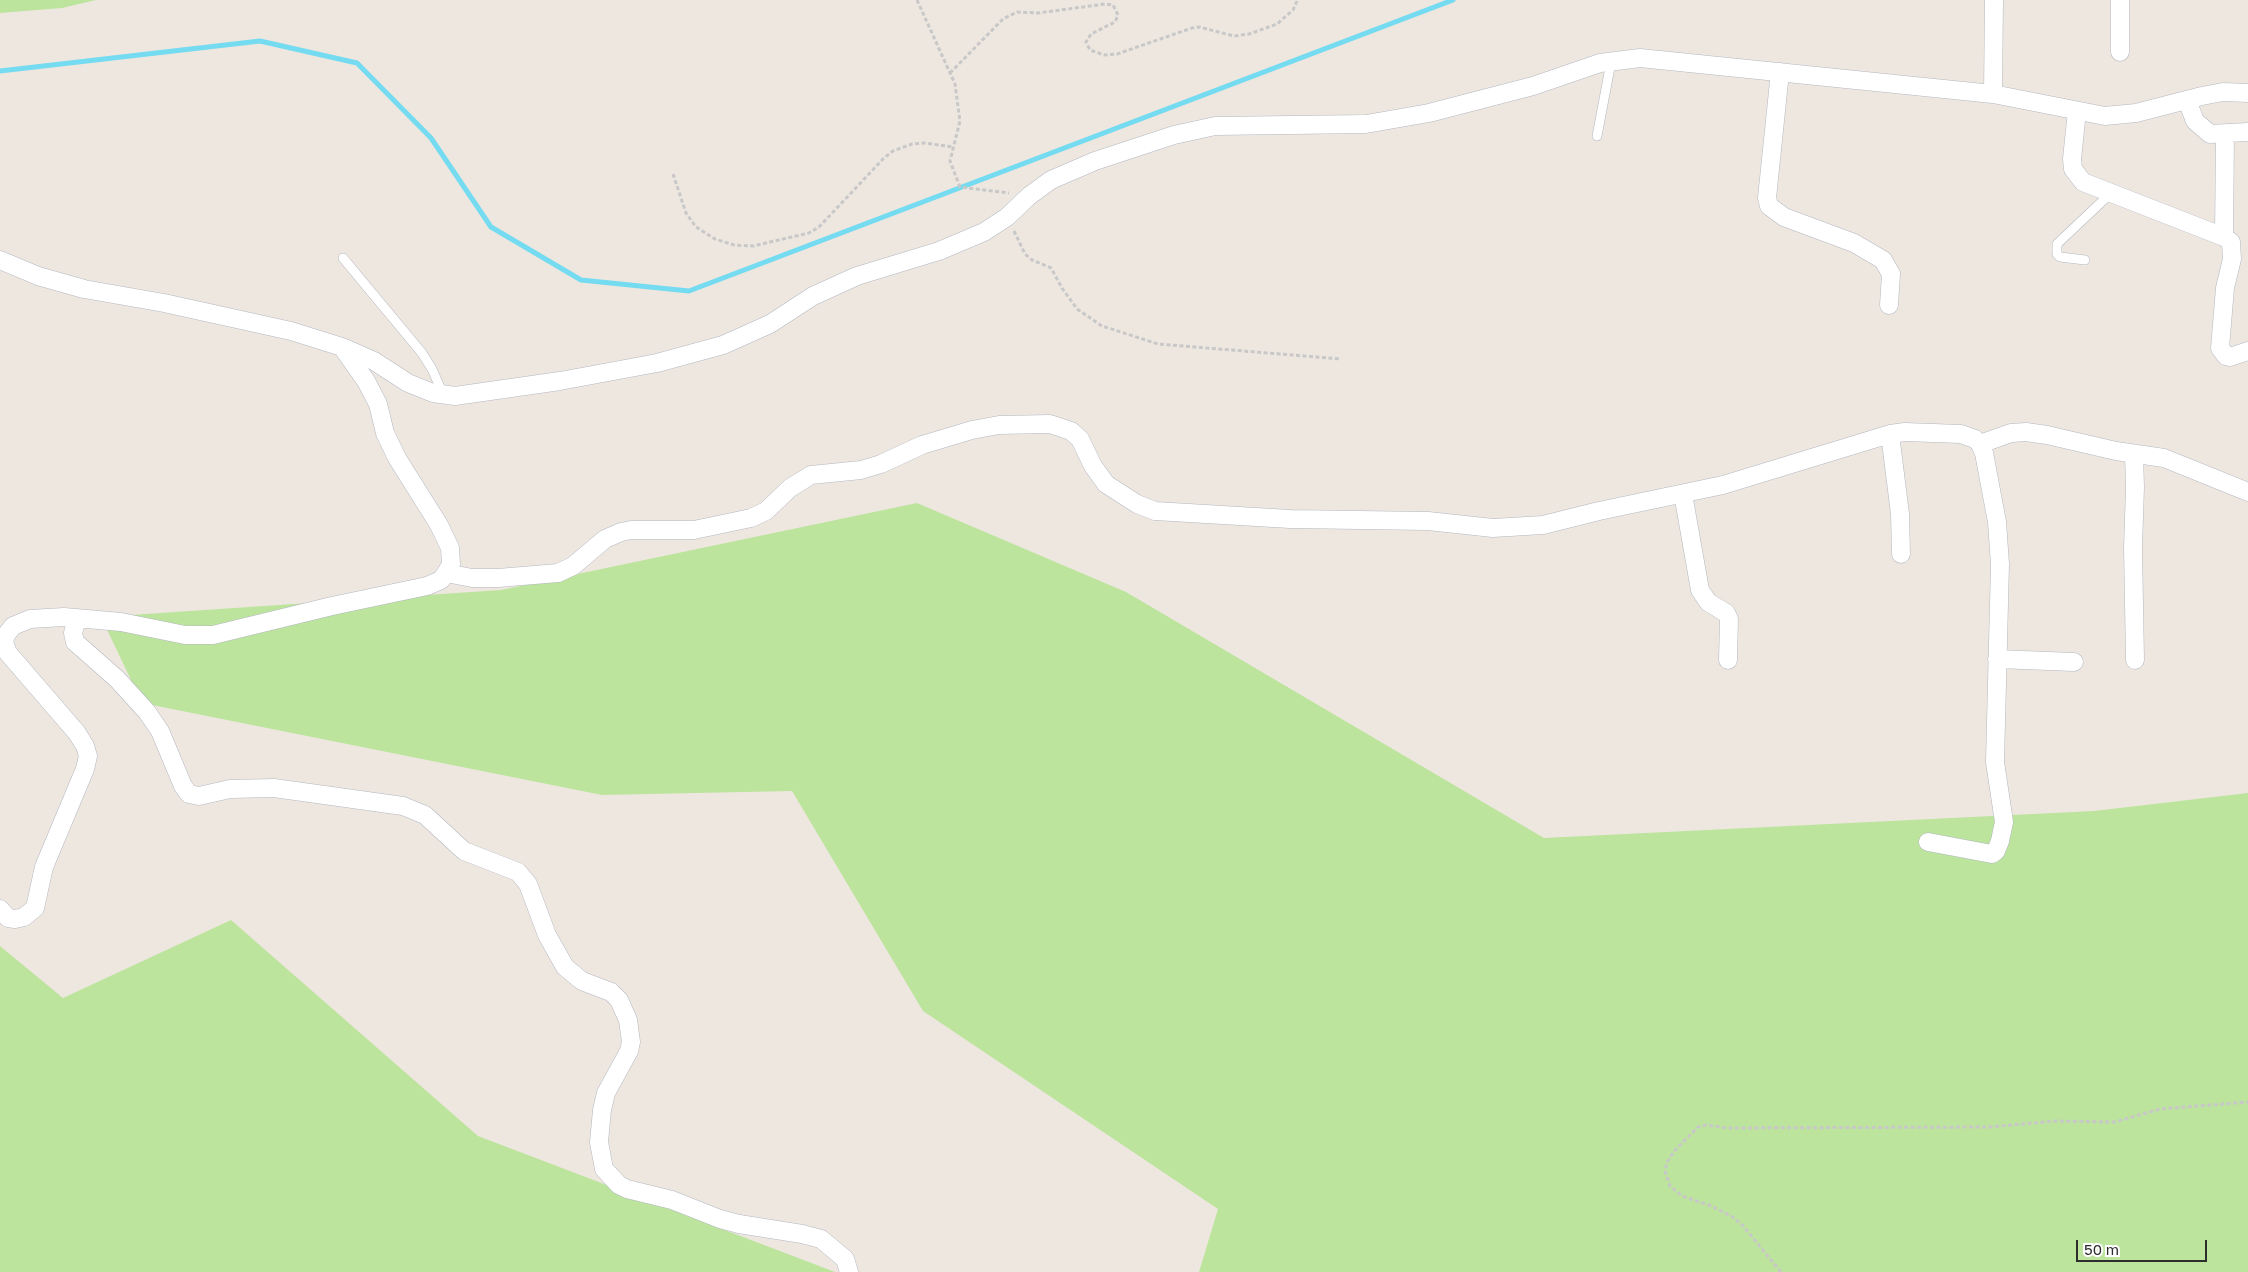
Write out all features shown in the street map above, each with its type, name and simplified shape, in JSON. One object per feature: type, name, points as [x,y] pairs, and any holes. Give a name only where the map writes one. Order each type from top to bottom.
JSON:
[{"type":"street","points":[[1993,94],[1994,0]]},
{"type":"street","points":[[2120,0],[2120,52]]},
{"type":"street","points":[[0,260],[38,276],[84,289],[164,303],[273,327],[342,347],[374,361],[408,383],[433,393],[455,396],[560,381],[656,363],[723,345],[770,324],[813,296],[848,280],[939,251],[984,232],[1007,217],[1029,196],[1051,180],[1095,161],[1174,134],[1215,126],[1366,124],[1429,113],[1533,86],[1611,62],[1640,58],[1993,94],[2105,116],[2136,113],[2223,92],[2248,93]]},
{"type":"street","points":[[1780,72],[1767,198],[1769,206],[1784,217],[1854,243],[1883,260],[1891,274],[1889,305]]},
{"type":"street","points":[[2187,100],[2195,121],[2204,131],[2210,134],[2248,132]]},
{"type":"street","points":[[2077,111],[2072,159],[2074,169],[2083,182],[2224,236],[2231,242],[2233,250],[2224,288],[2220,348],[2226,356],[2230,357],[2248,352]]},
{"type":"street","points":[[2224,236],[2225,134]]},
{"type":"street","points":[[0,909],[8,918],[15,920],[24,917],[35,908],[44,867],[85,769],[88,756],[85,746],[77,733],[8,653],[4,642],[6,635],[13,626],[30,619],[77,618],[121,622],[186,635],[214,636],[332,606],[427,586],[440,580],[446,573],[451,564],[450,548],[439,526],[397,458],[385,433],[378,404],[366,381],[342,347]]},
{"type":"street","points":[[446,573],[472,578],[489,578],[558,572],[573,566],[605,539],[621,532],[631,530],[694,530],[751,518],[766,510],[790,488],[811,475],[861,470],[881,464],[922,445],[972,430],[1007,424],[1050,424],[1071,431],[1080,440],[1093,466],[1106,484],[1137,504],[1155,511],[1290,519],[1428,521],[1493,528],[1543,525],[1754,477],[1890,434],[1906,432],[1962,434],[1969,436],[1980,444],[1984,453],[1997,522],[2000,564],[1995,762],[2004,822],[1998,848],[1993,854],[1928,842]]},
{"type":"street","points":[[1980,444],[2002,435],[2026,432],[2077,440],[2134,454],[2149,454],[2164,458],[2248,492]]},
{"type":"street","points":[[1890,434],[1900,514],[1900,554]]},
{"type":"street","points":[[2134,454],[2135,487],[2132,548],[2134,660]]},
{"type":"street","points":[[1682,494],[1700,590],[1708,602],[1726,613],[1729,619],[1728,660]]},
{"type":"street","points":[[77,618],[73,633],[75,642],[117,679],[147,712],[160,731],[183,786],[189,794],[199,796],[230,789],[274,788],[403,806],[425,816],[464,851],[518,872],[528,884],[548,935],[566,967],[582,981],[611,992],[619,1000],[628,1020],[631,1042],[629,1050],[606,1093],[602,1110],[599,1142],[604,1170],[619,1184],[628,1189],[672,1200],[720,1219],[821,1239],[845,1259],[850,1272]]},
{"type":"street","points":[[1997,659],[2074,662]]},
{"type":"lane","points":[[1597,136],[1611,62]]},
{"type":"lane","points":[[2086,260],[2060,257],[2057,254],[2057,244],[2110,193]]},
{"type":"lane","points":[[343,258],[422,353],[432,369],[443,394]]},
{"type":"path","points":[[917,0],[950,73],[959,106],[958,134],[950,161],[960,187],[1029,196]]},
{"type":"path","points":[[950,73],[1003,18],[1017,12],[1038,13],[1110,4],[1116,10],[1117,18],[1115,22],[1091,34],[1086,42],[1090,50],[1098,54],[1117,54],[1192,28],[1199,27],[1234,36],[1249,34],[1277,24],[1293,10],[1297,1]]},
{"type":"path","points":[[673,174],[686,213],[696,226],[715,239],[734,245],[753,246],[814,230],[826,222],[884,158],[893,152],[912,144],[925,143],[953,147]]},
{"type":"path","points":[[1007,217],[1025,254],[1032,260],[1051,268],[1077,309],[1102,326],[1158,344],[1341,359]]},
{"type":"path","points":[[1781,1272],[1733,1217],[1711,1206],[1682,1196],[1670,1186],[1665,1171],[1667,1162],[1681,1143],[1698,1128],[1706,1126],[1727,1128],[1989,1127],[2056,1121],[2115,1122],[2160,1109],[2248,1102]]},
{"type":"green space","points":[[0,0],[96,0],[62,8],[0,13]]},
{"type":"green space","points":[[917,503],[1126,592],[1544,838],[2094,811],[2248,793],[2248,1272],[1199,1272],[1218,1209],[923,1011],[792,791],[602,795],[142,703],[101,617],[501,590]]},
{"type":"green space","points":[[231,920],[478,1136],[835,1272],[0,1272],[0,946],[63,998]]},
{"type":"waterway","points":[[0,71],[260,41],[357,63],[431,138],[491,227],[581,280],[689,291],[1453,0]]}]
